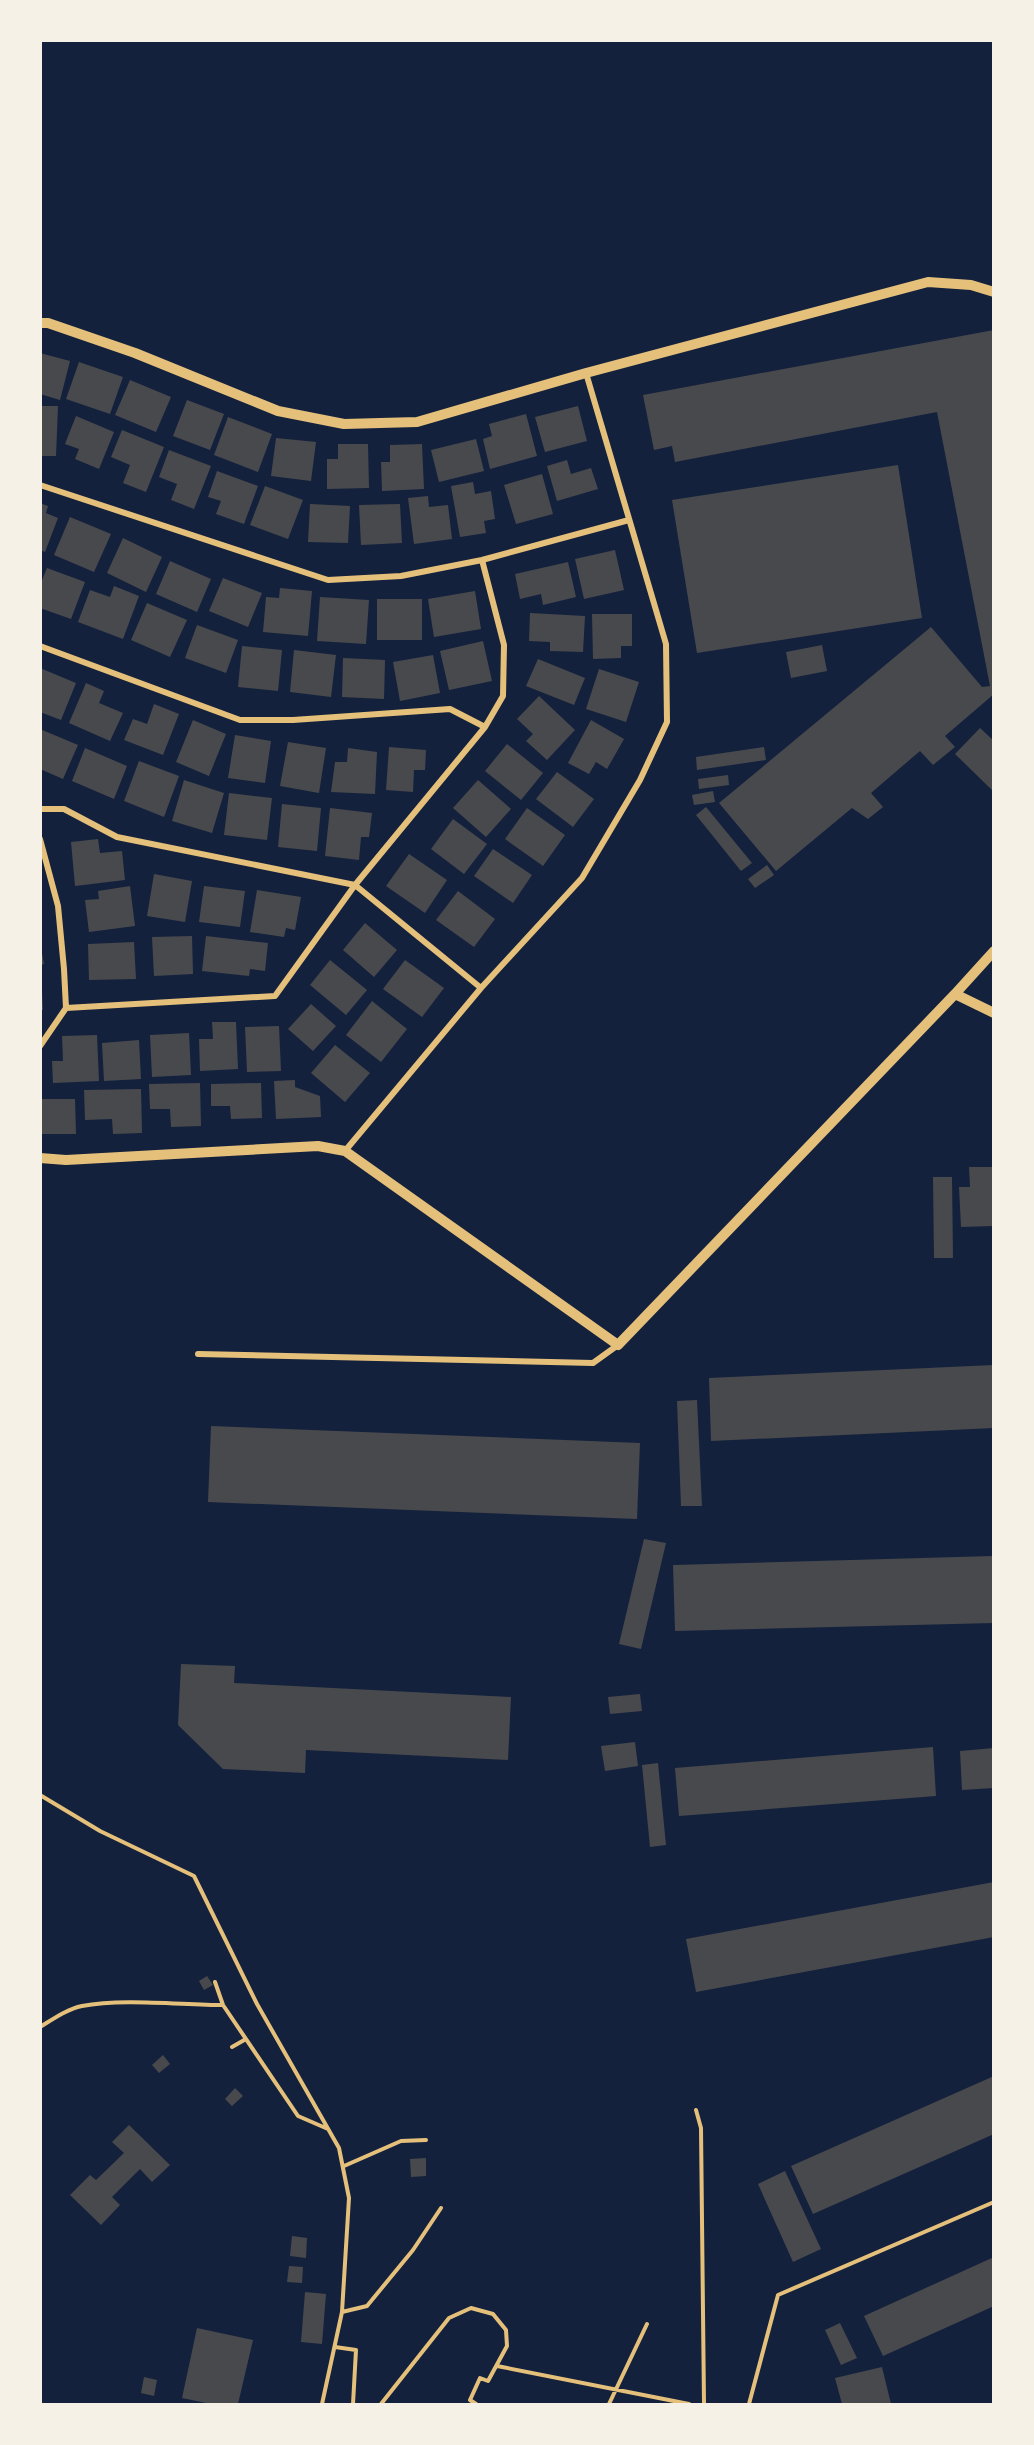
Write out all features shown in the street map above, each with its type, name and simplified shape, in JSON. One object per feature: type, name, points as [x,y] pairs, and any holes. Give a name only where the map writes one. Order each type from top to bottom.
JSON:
[{"type":"street","points":[[40,323],[48,323],[135,353],[278,411],[344,424],[417,422],[586,373],[928,282],[971,285],[993,292]]},
{"type":"street","points":[[345,1151],[481,988],[582,878],[640,780],[667,722],[666,644],[586,373]]},
{"type":"street","points":[[40,485],[328,580],[401,576],[482,560],[629,520]]},
{"type":"street","points":[[66,1008],[275,996],[355,885],[485,727],[503,696],[504,645],[482,560]]},
{"type":"street","points":[[40,646],[240,720],[293,720],[450,709],[485,727]]},
{"type":"street","points":[[40,809],[64,809],[117,837],[355,885],[481,988]]},
{"type":"street","points":[[40,839],[57,906],[66,1008],[40,1046]]},
{"type":"street","points":[[198,1354],[593,1363],[618,1346],[955,994],[993,951]]},
{"type":"street","points":[[955,994],[993,1013]]},
{"type":"street","points":[[40,1158],[66,1160],[318,1146],[345,1151],[618,1346]]},
{"type":"path","points":[[40,1795],[100,1831],[194,1876],[257,2004],[339,2148],[350,2198],[342,2312],[322,2404]]},
{"type":"path","points":[[215,1982],[224,2006],[298,2116],[328,2129]]},
{"type":"path","points":[[40,2027],[61,2014],[81,2006],[116,2003],[224,2006]]},
{"type":"path","points":[[232,2047],[246,2039]]},
{"type":"path","points":[[696,2110],[701,2128],[704,2404]]},
{"type":"path","points":[[344,2166],[401,2141],[426,2140]]},
{"type":"path","points":[[749,2404],[778,2295],[993,2202]]},
{"type":"path","points":[[342,2312],[368,2306],[413,2250],[441,2208]]},
{"type":"path","points":[[381,2404],[449,2318],[471,2308],[493,2314],[506,2330],[507,2346],[488,2381],[480,2378],[470,2400],[476,2404]]},
{"type":"path","points":[[609,2404],[647,2325]]},
{"type":"path","points":[[335,2347],[356,2350],[353,2404]]},
{"type":"path","points":[[497,2366],[689,2404]]},
{"type":"building","points":[[994,330],[994,694],[945,736],[955,747],[933,765],[920,751],[871,793],[883,807],[868,819],[852,808],[776,871],[719,803],[931,627],[982,687],[990,686],[937,412],[675,462],[672,446],[654,450],[643,395]]},
{"type":"building","points":[[40,353],[70,361],[60,400],[40,394]]},
{"type":"building","points":[[79,362],[123,377],[110,414],[66,399]]},
{"type":"building","points":[[130,380],[171,397],[156,432],[115,415]]},
{"type":"building","points":[[187,400],[224,414],[210,450],[173,436]]},
{"type":"building","points":[[40,406],[58,406],[56,456],[40,456]]},
{"type":"building","points":[[578,406],[587,441],[545,452],[535,417]]},
{"type":"building","points":[[526,414],[537,456],[490,469],[483,439],[492,436],[489,424]]},
{"type":"building","points":[[76,416],[114,432],[99,469],[75,459],[79,449],[65,444]]},
{"type":"building","points":[[228,417],[272,434],[258,472],[214,455]]},
{"type":"building","points":[[122,430],[164,447],[146,492],[123,483],[130,465],[111,457]]},
{"type":"building","points":[[276,438],[316,442],[311,481],[271,476]]},
{"type":"building","points":[[476,439],[484,471],[439,482],[431,450]]},
{"type":"building","points":[[338,444],[368,444],[369,488],[327,489],[327,459],[338,459]]},
{"type":"building","points":[[422,444],[424,489],[382,491],[381,462],[390,462],[390,445]]},
{"type":"building","points":[[169,450],[211,466],[194,509],[171,500],[177,484],[159,477]]},
{"type":"building","points":[[567,460],[571,474],[591,468],[598,489],[557,501],[547,466]]},
{"type":"building","points":[[898,465],[922,618],[697,653],[672,500]]},
{"type":"building","points":[[217,471],[258,486],[244,524],[216,514],[221,501],[208,497]]},
{"type":"building","points":[[542,474],[553,514],[516,524],[504,485]]},
{"type":"building","points":[[473,482],[475,494],[491,491],[495,519],[484,521],[486,533],[460,537],[451,486]]},
{"type":"building","points":[[265,486],[303,500],[288,539],[250,525]]},
{"type":"building","points":[[428,496],[429,507],[448,505],[452,539],[414,544],[408,498]]},
{"type":"building","points":[[40,503],[48,506],[46,513],[58,518],[45,552],[40,550]]},
{"type":"building","points":[[310,504],[350,506],[348,543],[308,542]]},
{"type":"building","points":[[400,504],[402,543],[361,545],[359,505]]},
{"type":"building","points":[[70,517],[111,534],[94,572],[54,555]]},
{"type":"building","points":[[123,538],[162,557],[146,592],[107,573]]},
{"type":"building","points":[[615,550],[624,590],[584,599],[575,559]]},
{"type":"building","points":[[170,561],[211,579],[197,612],[156,594]]},
{"type":"building","points":[[568,562],[576,597],[543,605],[541,594],[520,599],[515,574]]},
{"type":"building","points":[[47,568],[85,582],[71,619],[40,608],[40,585]]},
{"type":"building","points":[[223,578],[262,593],[248,627],[209,611]]},
{"type":"building","points":[[114,586],[139,596],[123,639],[78,622],[90,590],[110,597]]},
{"type":"building","points":[[280,588],[312,591],[308,636],[263,632],[266,597],[279,598]]},
{"type":"building","points":[[475,591],[481,629],[434,637],[428,599]]},
{"type":"building","points":[[320,597],[369,600],[366,644],[317,641]]},
{"type":"building","points":[[377,599],[422,599],[422,640],[377,640]]},
{"type":"building","points":[[147,603],[187,620],[170,657],[131,640]]},
{"type":"building","points":[[530,613],[585,616],[583,652],[550,651],[550,642],[529,641]]},
{"type":"building","points":[[592,614],[632,614],[632,646],[621,646],[621,658],[593,659]]},
{"type":"building","points":[[197,625],[238,640],[226,673],[185,658]]},
{"type":"building","points":[[483,641],[492,681],[449,690],[440,651]]},
{"type":"building","points":[[822,645],[827,671],[791,678],[786,652]]},
{"type":"building","points":[[242,646],[282,650],[278,691],[238,687]]},
{"type":"building","points":[[294,650],[336,655],[331,697],[290,692]]},
{"type":"building","points":[[433,655],[440,693],[400,701],[393,662]]},
{"type":"building","points":[[343,658],[385,660],[384,699],[342,697]]},
{"type":"building","points":[[538,659],[585,678],[574,705],[526,686]]},
{"type":"building","points":[[40,668],[76,683],[61,720],[40,712]]},
{"type":"building","points":[[599,669],[639,682],[626,722],[586,709]]},
{"type":"building","points":[[86,683],[104,691],[99,703],[123,713],[110,741],[69,723]]},
{"type":"building","points":[[539,696],[575,730],[547,760],[526,741],[533,734],[517,719]]},
{"type":"building","points":[[154,704],[179,714],[163,755],[124,740],[133,719],[147,724]]},
{"type":"building","points":[[193,720],[226,734],[209,776],[176,762]]},
{"type":"building","points":[[591,720],[624,739],[607,769],[596,762],[589,774],[568,763]]},
{"type":"building","points":[[980,728],[994,741],[994,792],[955,754]]},
{"type":"building","points":[[40,729],[78,745],[63,779],[40,769]]},
{"type":"building","points":[[235,735],[271,741],[265,783],[228,778]]},
{"type":"building","points":[[288,742],[326,748],[319,793],[280,786]]},
{"type":"building","points":[[507,744],[543,773],[521,800],[485,771]]},
{"type":"building","points":[[389,747],[426,750],[425,770],[414,770],[413,792],[386,790]]},
{"type":"building","points":[[764,747],[766,760],[697,770],[696,757]]},
{"type":"building","points":[[85,748],[127,766],[114,799],[72,781]]},
{"type":"building","points":[[348,748],[377,752],[375,794],[331,792],[335,762],[347,762]]},
{"type":"building","points":[[139,761],[179,776],[164,817],[124,801]]},
{"type":"building","points":[[557,772],[594,799],[573,827],[536,799]]},
{"type":"building","points":[[728,775],[729,785],[699,789],[698,779]]},
{"type":"building","points":[[184,780],[224,793],[212,833],[172,821]]},
{"type":"building","points":[[478,780],[511,809],[486,837],[453,808]]},
{"type":"building","points":[[713,791],[715,802],[694,805],[692,795]]},
{"type":"building","points":[[229,793],[272,798],[267,840],[224,835]]},
{"type":"building","points":[[282,804],[321,808],[317,851],[278,847]]},
{"type":"building","points":[[706,807],[752,863],[741,871],[696,815]]},
{"type":"building","points":[[330,808],[372,813],[369,837],[361,837],[359,860],[325,856]]},
{"type":"building","points":[[527,808],[565,835],[543,866],[505,839]]},
{"type":"building","points":[[453,819],[487,844],[464,874],[431,849]]},
{"type":"building","points":[[98,839],[100,853],[122,851],[125,880],[75,886],[71,842]]},
{"type":"building","points":[[493,849],[532,875],[513,903],[474,876]]},
{"type":"building","points":[[409,854],[447,880],[425,913],[386,886]]},
{"type":"building","points":[[767,865],[774,875],[755,888],[748,879]]},
{"type":"building","points":[[154,874],[192,881],[185,922],[147,916]]},
{"type":"building","points":[[130,886],[135,926],[89,932],[85,900],[99,899],[98,891]]},
{"type":"building","points":[[204,886],[245,891],[240,927],[199,922]]},
{"type":"building","points":[[257,890],[301,897],[295,930],[286,928],[284,937],[250,932]]},
{"type":"building","points":[[458,891],[495,919],[474,947],[436,920]]},
{"type":"building","points":[[365,923],[397,950],[374,977],[343,950]]},
{"type":"building","points":[[192,936],[193,974],[154,976],[152,937]]},
{"type":"building","points":[[206,936],[268,943],[265,971],[250,969],[249,976],[202,971]]},
{"type":"building","points":[[134,942],[136,979],[89,980],[88,944]]},
{"type":"building","points":[[40,943],[44,964],[40,965]]},
{"type":"building","points":[[330,960],[367,990],[346,1015],[310,985]]},
{"type":"building","points":[[405,960],[444,988],[422,1017],[383,989]]},
{"type":"building","points":[[40,991],[42,991],[43,1010],[40,1010]]},
{"type":"building","points":[[372,1001],[407,1029],[381,1062],[346,1035]]},
{"type":"building","points":[[311,1004],[336,1026],[313,1051],[288,1029]]},
{"type":"building","points":[[212,1022],[236,1022],[238,1069],[200,1071],[199,1039],[213,1039]]},
{"type":"building","points":[[279,1026],[281,1071],[247,1072],[245,1027]]},
{"type":"building","points":[[189,1033],[191,1075],[152,1077],[150,1035]]},
{"type":"building","points":[[97,1035],[99,1081],[53,1083],[52,1061],[63,1061],[62,1036]]},
{"type":"building","points":[[139,1040],[141,1079],[104,1081],[102,1043]]},
{"type":"building","points":[[335,1045],[370,1073],[345,1102],[311,1073]]},
{"type":"building","points":[[295,1080],[295,1087],[320,1096],[321,1117],[276,1119],[274,1081]]},
{"type":"building","points":[[200,1083],[201,1126],[171,1127],[170,1109],[150,1109],[149,1084]]},
{"type":"building","points":[[261,1083],[262,1118],[231,1119],[230,1106],[211,1106],[211,1084]]},
{"type":"building","points":[[141,1089],[142,1133],[113,1134],[112,1119],[85,1120],[84,1090]]},
{"type":"building","points":[[40,1099],[75,1099],[76,1134],[40,1134]]},
{"type":"building","points":[[969,1167],[994,1167],[994,1226],[961,1227],[959,1187],[970,1187]]},
{"type":"building","points":[[933,1177],[952,1177],[953,1258],[934,1258]]},
{"type":"building","points":[[994,1365],[994,1428],[711,1441],[709,1378]]},
{"type":"building","points":[[697,1400],[702,1506],[681,1506],[677,1401]]},
{"type":"building","points":[[211,1426],[640,1443],[637,1519],[208,1502]]},
{"type":"building","points":[[644,1539],[666,1543],[641,1649],[619,1644]]},
{"type":"building","points":[[993,1556],[994,1623],[675,1631],[673,1565]]},
{"type":"building","points":[[181,1664],[235,1666],[234,1683],[511,1697],[508,1760],[306,1750],[305,1773],[223,1769],[178,1725]]},
{"type":"building","points":[[640,1694],[642,1711],[610,1714],[608,1697]]},
{"type":"building","points":[[635,1742],[638,1766],[605,1771],[601,1746]]},
{"type":"building","points":[[933,1747],[936,1796],[679,1816],[675,1768]]},
{"type":"building","points":[[994,1748],[994,1788],[962,1790],[960,1751]]},
{"type":"building","points":[[658,1763],[666,1845],[650,1847],[642,1765]]},
{"type":"building","points":[[994,1882],[994,1937],[696,1992],[686,1939]]},
{"type":"building","points":[[207,1976],[213,1985],[204,1990],[199,1981]]},
{"type":"building","points":[[163,2055],[170,2064],[159,2073],[152,2065]]},
{"type":"building","points":[[994,2076],[994,2134],[813,2214],[791,2166]]},
{"type":"building","points":[[235,2088],[243,2096],[232,2106],[225,2099]]},
{"type":"building","points":[[129,2125],[170,2165],[152,2182],[140,2169],[112,2197],[120,2205],[101,2225],[70,2195],[90,2175],[96,2180],[124,2153],[112,2142]]},
{"type":"building","points":[[426,2158],[426,2176],[411,2177],[410,2159]]},
{"type":"building","points":[[785,2171],[821,2249],[793,2262],[758,2184]]},
{"type":"building","points":[[292,2236],[307,2238],[306,2258],[290,2256]]},
{"type":"building","points":[[994,2257],[994,2306],[883,2356],[864,2316]]},
{"type":"building","points":[[289,2266],[303,2267],[302,2283],[287,2282]]},
{"type":"building","points":[[305,2292],[326,2294],[322,2344],[301,2342]]},
{"type":"building","points":[[840,2323],[857,2358],[841,2365],[825,2330]]},
{"type":"building","points":[[197,2328],[253,2340],[238,2404],[211,2404],[182,2398]]},
{"type":"building","points":[[882,2367],[891,2404],[842,2404],[835,2378]]},
{"type":"building","points":[[144,2377],[157,2380],[154,2396],[141,2393]]}]
